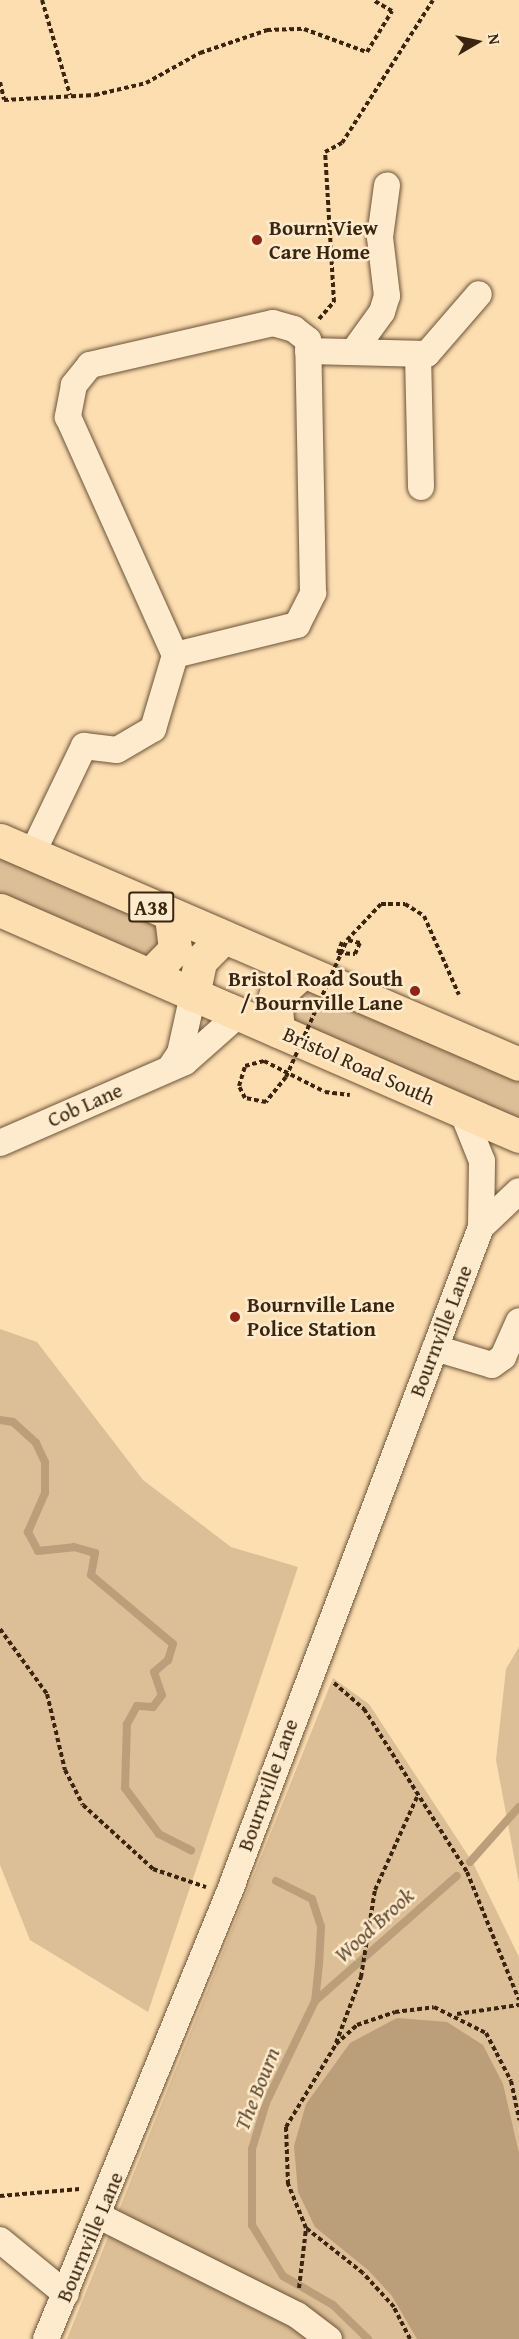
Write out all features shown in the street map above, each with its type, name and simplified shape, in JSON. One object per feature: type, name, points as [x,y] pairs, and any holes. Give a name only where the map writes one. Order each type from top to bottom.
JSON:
[{"type":"highway","name":"A38","points":[[0,840],[258,954],[519,1064]]},
{"type":"highway","name":"Bristol Road South","points":[[0,910],[519,1137]]},
{"type":"highway","points":[[150,975],[175,949],[171,916]]},
{"type":"highway","points":[[193,995],[200,961],[223,938]]},
{"type":"highway","points":[[239,1014],[258,987],[258,954]]},
{"type":"highway","points":[[278,1031],[275,996],[303,972]]},
{"type":"street","points":[[353,352],[382,312],[387,296],[380,237],[387,185]]},
{"type":"street","points":[[32,854],[84,746],[117,750],[153,729],[175,655],[68,417],[74,386],[90,365],[273,323],[303,341],[353,352],[427,354],[479,294]]},
{"type":"street","points":[[175,655],[297,625],[313,593],[303,341]]},
{"type":"street","points":[[418,354],[421,487]]},
{"type":"street","points":[[170,1068],[180,1053],[193,995]]},
{"type":"street","name":"Cob Lane","points":[[0,1143],[170,1068],[239,1014]]},
{"type":"street","name":"Bournville Lane","points":[[46,2339],[99,2216],[482,1227],[482,1161],[462,1111]]},
{"type":"street","name":"Bournville Lane","points":[[482,1227],[519,1191]]},
{"type":"street","points":[[435,1348],[492,1365],[503,1357],[519,1321]]},
{"type":"street","points":[[99,2216],[297,2315],[329,2339]]},
{"type":"street","points":[[0,2240],[66,2294]]},
{"type":"path","points":[[42,0],[70,95]]},
{"type":"path","points":[[0,82],[4,100],[70,95],[146,83],[200,53],[267,30],[304,29],[367,52],[392,11],[373,0]]},
{"type":"path","points":[[303,341],[329,312],[334,302],[325,152],[342,143],[433,0]]},
{"type":"path","points":[[345,941],[360,943],[355,954],[338,952],[345,941],[381,904],[405,904],[424,916],[459,995]]},
{"type":"path","points":[[345,941],[296,1056],[291,1066],[286,1077],[277,1094],[258,1103],[246,1098],[238,1086],[245,1066],[264,1061],[279,1068],[288,1073],[297,1078],[325,1092],[358,1096]]},
{"type":"path","points":[[0,1629],[47,1694],[65,1770],[83,1805],[153,1869],[213,1889]]},
{"type":"path","points":[[313,1664],[364,1709],[417,1797],[467,1872],[519,2002],[456,2014]]},
{"type":"path","points":[[410,2339],[394,2307],[363,2273],[306,2228],[288,2184],[286,2127],[336,2044],[361,1977],[375,1890],[417,1797]]},
{"type":"path","points":[[336,2044],[357,2025],[395,2012],[434,2007],[456,2014],[486,2033],[510,2081],[519,2120]]},
{"type":"path","points":[[0,2196],[92,2188]]},
{"type":"path","points":[[299,2298],[299,2270],[306,2228]]},
{"type":"shaded area","points":[[0,857],[154,923],[160,938],[155,951],[140,961],[0,901]]},
{"type":"shaded area","points":[[307,990],[519,1080],[519,1120],[290,1018],[287,999]]},
{"type":"shaded area","points":[[0,1329],[37,1342],[143,1480],[231,1547],[298,1567],[148,2012],[30,1940],[0,1865]]},
{"type":"shaded area","points":[[519,1647],[519,1883],[496,1760],[506,1669]]},
{"type":"shaded area","points":[[333,1678],[369,1704],[473,1863],[519,1957],[519,2339],[67,2339]]},
{"type":"shaded area","points":[[397,2018],[447,2022],[483,2045],[503,2084],[519,2153],[519,2339],[417,2339],[392,2296],[368,2270],[315,2227],[298,2192],[294,2146],[306,2104],[350,2043]]},
{"type":"waterway","points":[[0,1420],[13,1422],[36,1443],[45,1462],[45,1493],[28,1532],[38,1551],[74,1547],[95,1553],[91,1575],[173,1644],[168,1660],[154,1672],[162,1695],[153,1707],[137,1706],[127,1724],[125,1788],[159,1834],[191,1850]]},
{"type":"waterway","name":"Wood Brook","points":[[470,1862],[519,1807]]},
{"type":"waterway","name":"Wood Brook","points":[[315,2001],[457,1876]]},
{"type":"waterway","name":"The Bourn","points":[[276,1881],[312,1899],[321,1927],[319,1964],[315,2001],[266,2103],[252,2149],[252,2225],[283,2276],[333,2305],[368,2339]]},
{"type":"place","name":"Bourn View Care Home","points":[[257,240]]},
{"type":"place","name":"Bristol Road South / Bournville Lane","points":[[415,991]]},
{"type":"place","name":"Bournville Lane Police Station","points":[[235,1317]]}]
